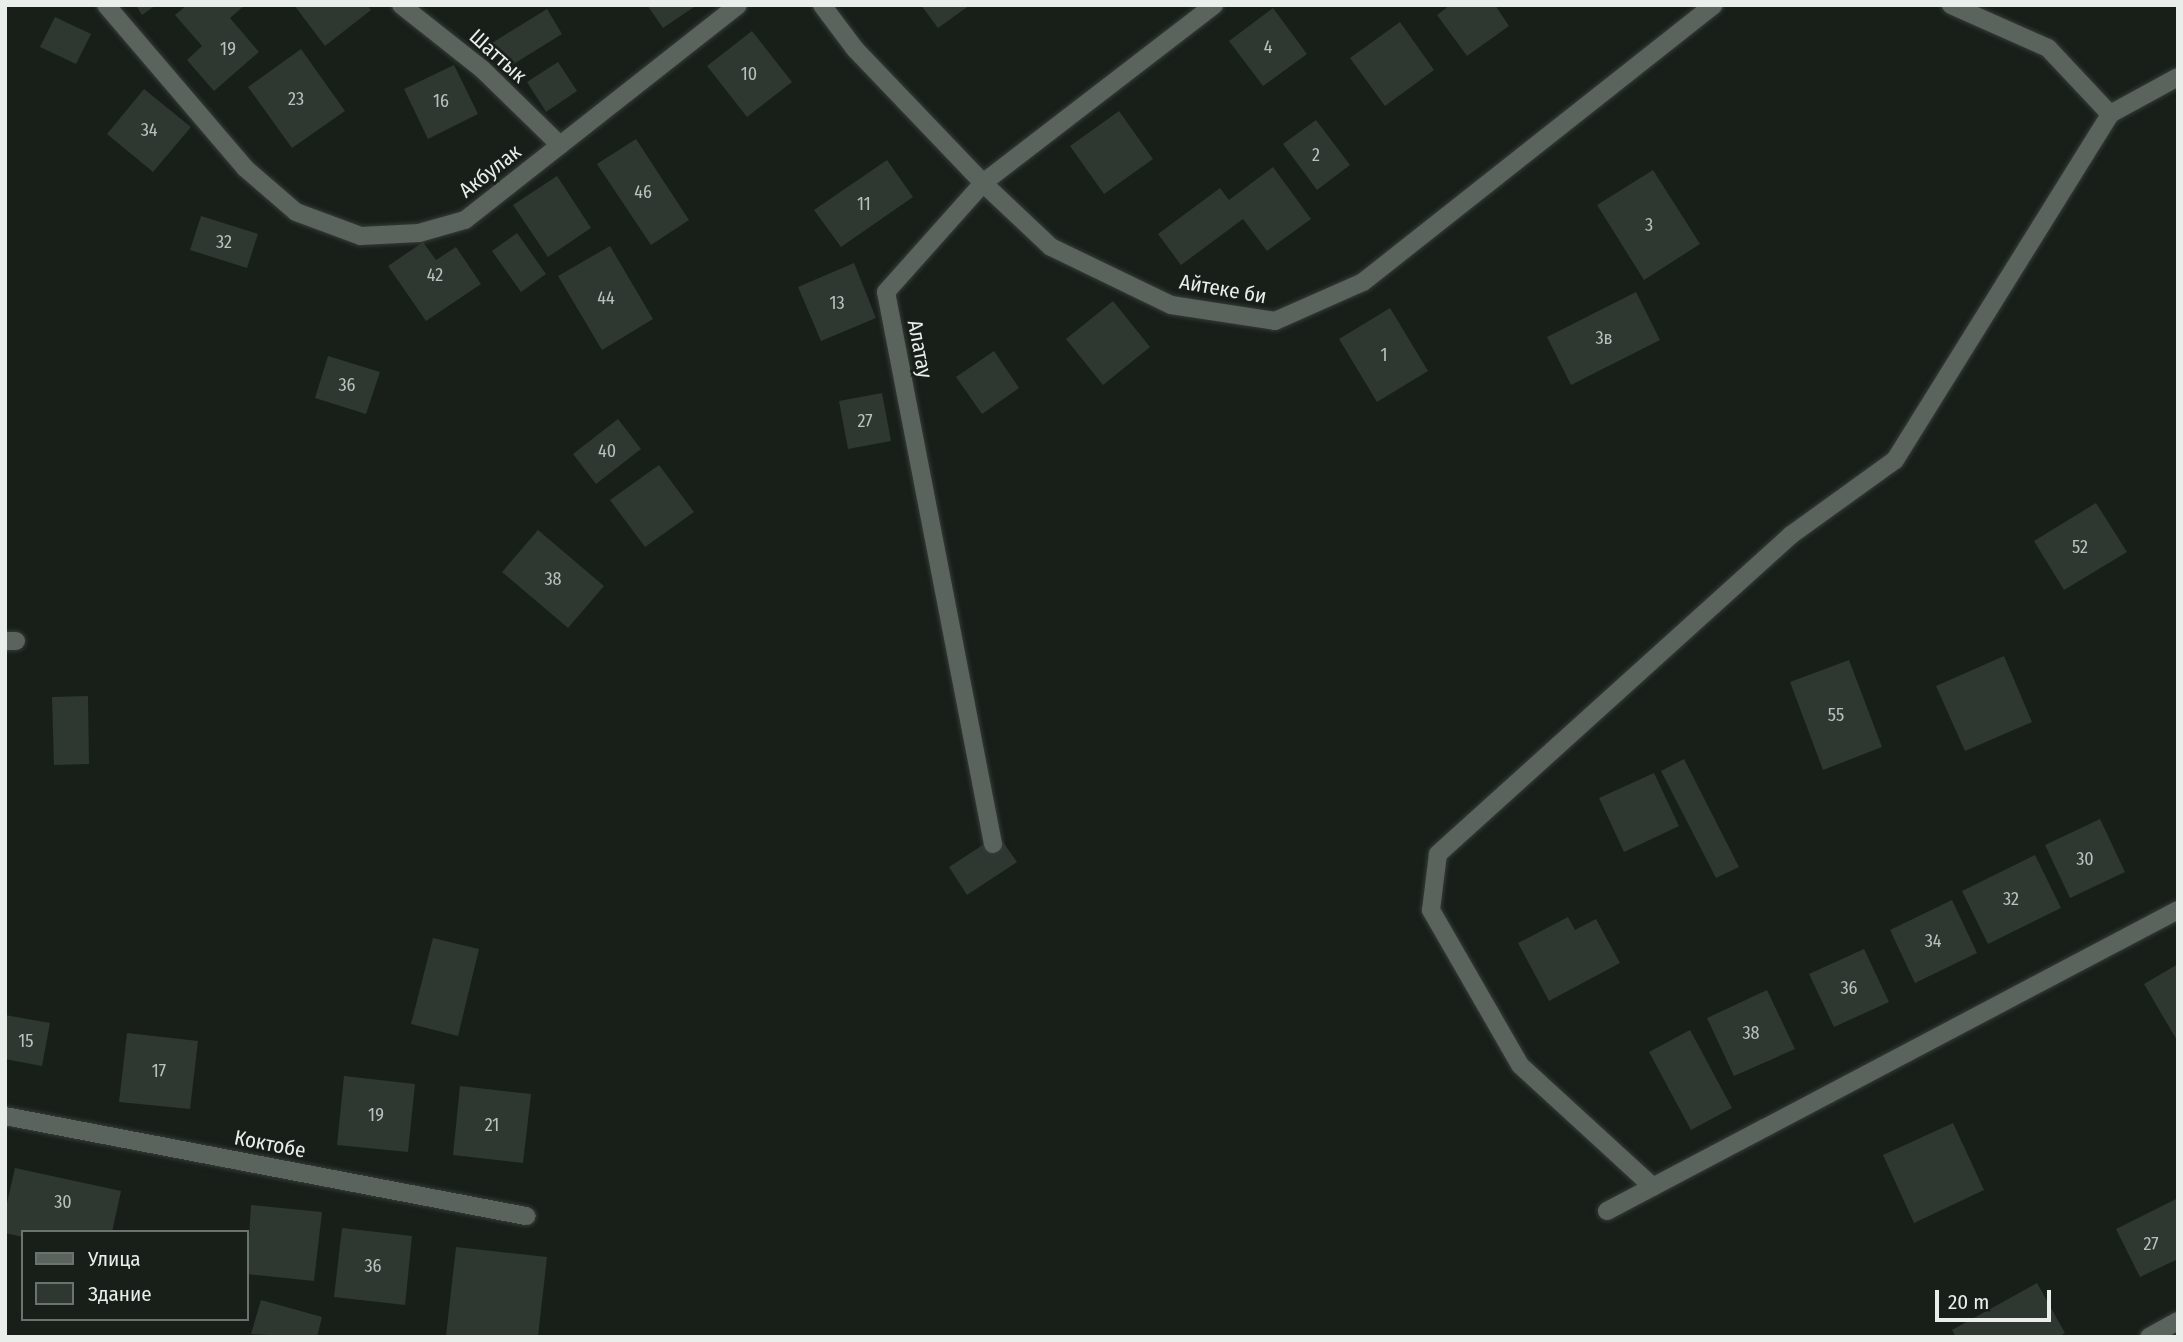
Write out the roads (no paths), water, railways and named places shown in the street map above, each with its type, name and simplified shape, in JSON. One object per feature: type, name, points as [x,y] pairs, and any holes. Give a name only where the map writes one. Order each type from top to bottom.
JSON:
[{"type":"street","name":"Акбулак","points":[[106,5],[245,168],[296,212],[361,236],[419,233],[465,220],[738,5]]},
{"type":"street","name":"Шаттык","points":[[401,5],[482,69],[560,145]]},
{"type":"street","name":"Айтеке би","points":[[822,5],[855,50],[984,183],[1051,247],[1171,305],[1275,321],[1363,282],[1714,5]]},
{"type":"street","name":"Алатау","points":[[993,844],[886,292],[984,183],[1214,5]]},
{"type":"street","points":[[1951,5],[2048,48],[2110,114]]},
{"type":"street","points":[[1654,1187],[1520,1065],[1430,910],[1438,854],[1791,535],[1895,460],[2110,114],[2178,77]]},
{"type":"street","points":[[1607,1211],[2178,910]]},
{"type":"street","name":"Коктобе","points":[[5,1116],[526,1216]]},
{"type":"street","points":[[2149,1337],[2178,1321]]}]
